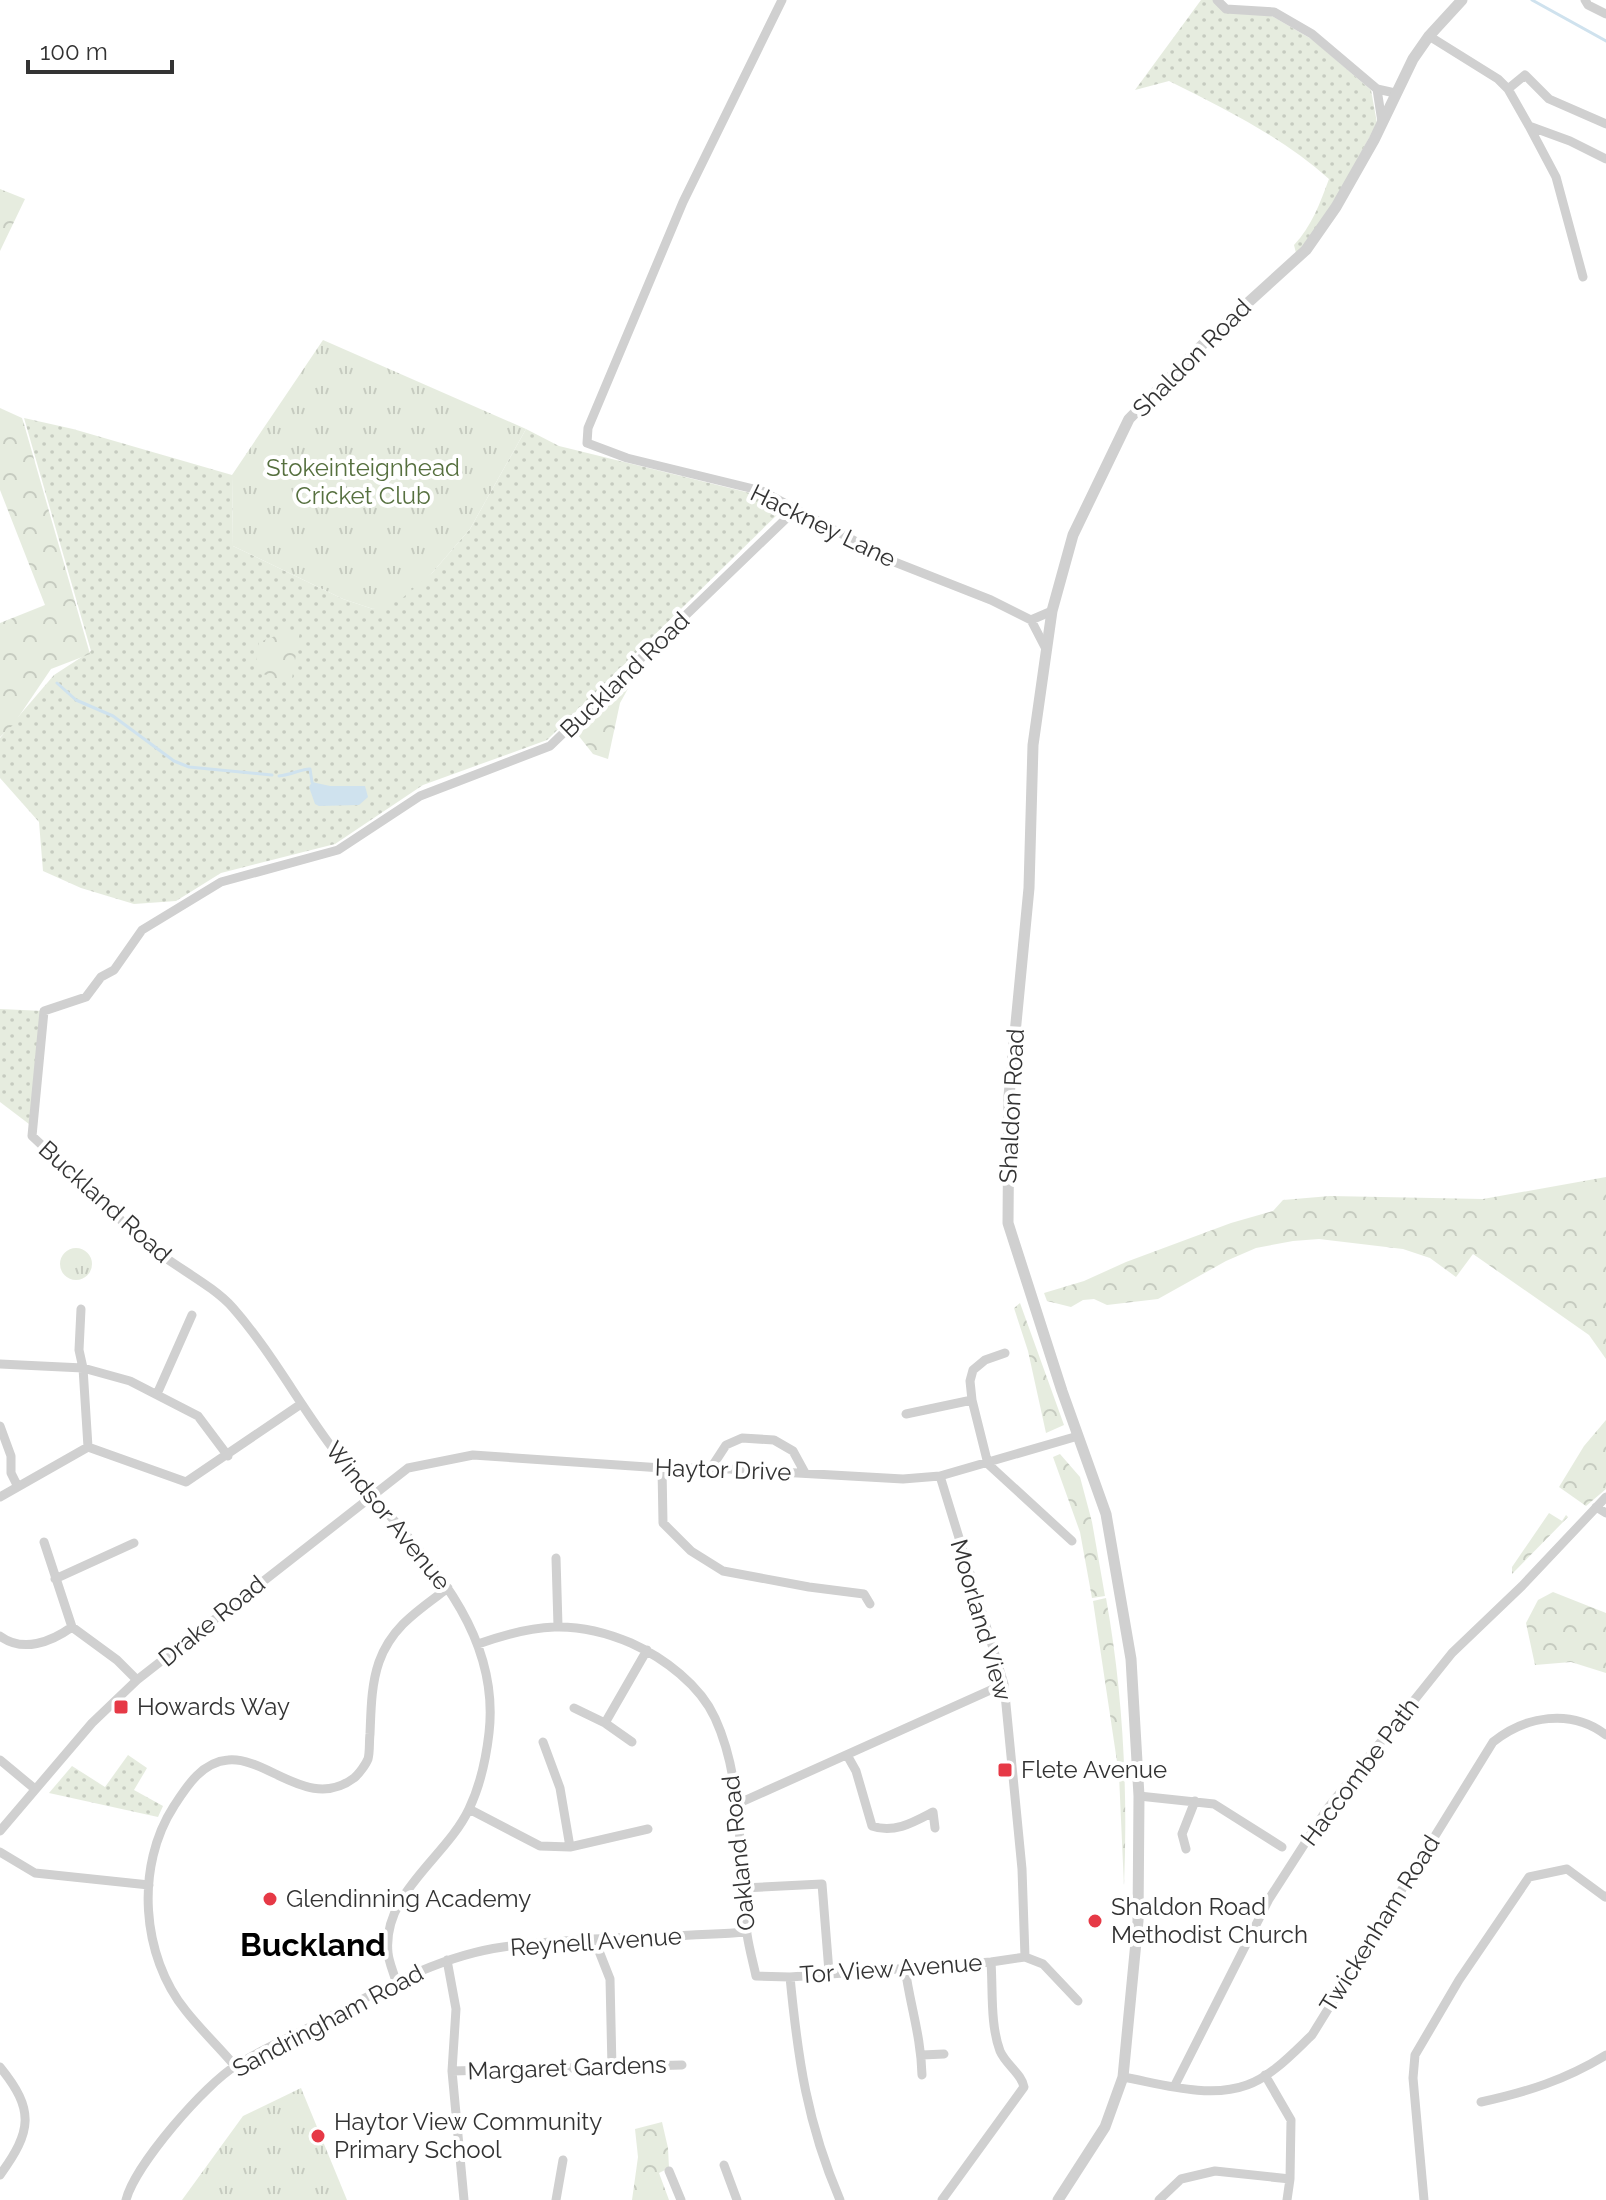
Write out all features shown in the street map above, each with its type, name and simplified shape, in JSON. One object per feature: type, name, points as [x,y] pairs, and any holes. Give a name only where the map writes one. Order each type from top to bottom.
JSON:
[{"type":"street","name":"Hackney Lane","points":[[782,0],[683,202],[588,428],[587,443],[627,458],[762,491],[892,561],[991,600],[1031,620]]},
{"type":"street","points":[[1217,0],[1226,9],[1274,12],[1312,34],[1377,89],[1395,93]]},
{"type":"street","name":"Shaldon Road","points":[[1058,2200],[1105,2127],[1123,2077],[1138,1921],[1139,1796],[1131,1659],[1106,1514],[1008,1223],[1009,1096],[1029,888],[1033,745],[1052,611],[1073,535],[1129,419],[1208,339],[1306,250],[1336,207],[1382,122],[1403,74],[1429,36],[1462,0]]},
{"type":"street","points":[[1585,0],[1588,5],[1606,14]]},
{"type":"street","points":[[1429,36],[1498,79],[1508,89],[1556,177],[1583,277]]},
{"type":"street","points":[[1508,89],[1525,75],[1549,99],[1606,124]]},
{"type":"street","points":[[1377,89],[1382,122]]},
{"type":"street","points":[[1529,126],[1606,159]]},
{"type":"street","name":"Buckland Road","points":[[301,1404],[232,1306],[151,1247],[32,1136],[44,1011],[86,997],[101,977],[114,970],[142,930],[221,882],[338,850],[420,796],[550,746],[795,510]]},
{"type":"street","points":[[1046,649],[1031,620],[1052,611]]},
{"type":"street","points":[[81,1309],[79,1350],[88,1447]]},
{"type":"street","points":[[157,1394],[192,1315]]},
{"type":"street","points":[[1005,1353],[985,1360],[973,1370],[970,1381],[988,1464],[1072,1541]]},
{"type":"street","points":[[0,1364],[83,1368],[130,1381],[198,1416],[228,1456]]},
{"type":"street","points":[[906,1414],[972,1400]]},
{"type":"street","points":[[0,1497],[88,1447],[186,1482],[301,1404]]},
{"type":"street","name":"Windsor Avenue","points":[[301,1404],[333,1448],[448,1588],[478,1644],[490,1694],[489,1733],[481,1776],[469,1809],[441,1852],[404,1894],[393,1916],[388,1952],[396,1982]]},
{"type":"street","points":[[0,1426],[11,1456],[11,1473],[18,1487]]},
{"type":"street","name":"Haytor Drive","points":[[371,1494],[408,1468],[473,1455],[662,1468],[903,1479],[940,1476],[1078,1436]]},
{"type":"street","points":[[711,1468],[726,1445],[742,1438],[774,1440],[793,1451],[805,1473]]},
{"type":"street","points":[[662,1468],[663,1523],[691,1551],[723,1571],[864,1594],[870,1604]]},
{"type":"street","name":"Moorland View","points":[[940,1476],[1004,1684],[1022,1869],[1025,1957]]},
{"type":"street","name":"Drake Road","points":[[0,1831],[92,1723],[137,1680],[194,1638],[371,1494]]},
{"type":"street","name":"Haccombe Path","points":[[1174,2087],[1269,1899],[1327,1809],[1452,1653],[1522,1586],[1606,1497]]},
{"type":"street","points":[[1596,1507],[1606,1513]]},
{"type":"street","points":[[44,1542],[72,1627],[117,1660],[137,1680]]},
{"type":"street","points":[[55,1579],[134,1543]]},
{"type":"street","points":[[556,1558],[558,1626]]},
{"type":"street","points":[[235,2066],[186,2011],[167,1983],[148,1915],[155,1850],[171,1810],[196,1776],[215,1763],[229,1759],[243,1761],[312,1788],[336,1787],[355,1777],[368,1760],[374,1680],[380,1660],[403,1621],[448,1588]]},
{"type":"street","name":"Oakland Road","points":[[478,1644],[517,1630],[558,1626],[588,1629],[610,1634],[647,1650],[679,1671],[715,1717],[727,1755],[737,1804],[747,1932],[756,1976]]},
{"type":"street","points":[[0,1636],[16,1644],[30,1645],[56,1638],[72,1627]]},
{"type":"street","points":[[605,1723],[647,1650]]},
{"type":"street","points":[[737,1804],[1004,1684]]},
{"type":"street","points":[[574,1708],[605,1723],[632,1742]]},
{"type":"street","name":"Twickenham Road","points":[[1123,2077],[1174,2087],[1218,2090],[1248,2085],[1265,2075],[1312,2035],[1493,1742],[1508,1730],[1529,1722],[1563,1717],[1580,1721],[1606,1735]]},
{"type":"street","points":[[543,1742],[560,1788],[570,1847]]},
{"type":"street","points":[[847,1755],[856,1771],[872,1826],[880,1829],[905,1827],[933,1812],[935,1828]]},
{"type":"street","points":[[0,1760],[35,1789]]},
{"type":"street","points":[[1139,1796],[1214,1804],[1282,1847]]},
{"type":"street","points":[[1186,1849],[1182,1834],[1195,1801]]},
{"type":"street","points":[[469,1809],[540,1846],[570,1847],[648,1829]]},
{"type":"street","points":[[0,1852],[35,1873],[149,1885]]},
{"type":"street","points":[[1424,2200],[1413,2078],[1415,2055],[1459,1980],[1529,1877],[1567,1869],[1606,1897]]},
{"type":"street","points":[[743,1888],[822,1884],[829,1972]]},
{"type":"street","name":"Reynell Avenue","points":[[447,1960],[502,1947],[747,1932]]},
{"type":"street","points":[[595,1941],[610,1979],[612,2068]]},
{"type":"street","points":[[1025,1957],[1043,1964],[1078,2001]]},
{"type":"street","name":"Tor View Avenue","points":[[756,1976],[790,1977],[1025,1957]]},
{"type":"street","points":[[447,1960],[456,2009],[452,2071],[464,2200]]},
{"type":"street","name":"Sandringham Road","points":[[126,2200],[129,2187],[139,2171],[202,2095],[235,2066],[396,1982],[447,1960]]},
{"type":"street","points":[[942,2200],[1024,2087],[1023,2080],[1010,2068],[1001,2053],[996,2035],[991,1962]]},
{"type":"street","points":[[905,1968],[910,2006],[916,2017],[922,2075]]},
{"type":"street","points":[[790,1977],[808,2108],[840,2200]]},
{"type":"street","points":[[922,2055],[944,2054]]},
{"type":"street","points":[[1481,2102],[1530,2091],[1580,2071],[1606,2055]]},
{"type":"street","name":"Margaret Gardens","points":[[452,2071],[682,2065]]},
{"type":"street","points":[[0,2067],[26,2106],[25,2126],[13,2157],[0,2175]]},
{"type":"street","points":[[1265,2075],[1291,2120],[1287,2200]]},
{"type":"street","points":[[556,2200],[563,2160]]},
{"type":"street","points":[[724,2165],[737,2200]]},
{"type":"street","points":[[669,2171],[681,2200]]},
{"type":"street","points":[[1159,2200],[1181,2179],[1215,2171],[1290,2179]]},
{"type":"green space","points":[[1201,0],[1214,0],[1225,10],[1272,16],[1313,40],[1371,90],[1377,123],[1332,206],[1296,253],[1294,245],[1311,222],[1329,179],[1272,137],[1169,81],[1135,90]]},
{"type":"green space","points":[[0,189],[25,199],[0,251]]},
{"type":"green space","name":"Stokeinteignhead Cricket Club","points":[[323,340],[526,429],[470,529],[432,573],[400,600],[373,609],[343,599],[233,546],[232,475]]},
{"type":"green space","points":[[0,408],[22,418],[90,654],[51,669],[13,725],[0,737],[0,623],[45,605],[0,490]]},
{"type":"green space","points":[[24,418],[232,475],[233,546],[343,599],[373,609],[432,573],[470,529],[526,429],[559,446],[754,494],[780,512],[547,740],[423,785],[335,844],[221,873],[176,901],[134,904],[81,888],[43,871],[39,822],[0,778],[0,738],[54,675],[91,651]]},
{"type":"green space","points":[[292,630],[300,631],[291,684],[255,671],[259,642]]},
{"type":"green space","points":[[630,685],[620,703],[608,759],[593,754],[578,735]]},
{"type":"green space","points":[[0,1009],[44,1011],[29,1124],[0,1102]]},
{"type":"green space","points":[[1606,1177],[1606,1359],[1589,1335],[1473,1254],[1456,1277],[1430,1258],[1403,1249],[1319,1239],[1293,1241],[1256,1248],[1158,1299],[1107,1305],[1094,1299],[1083,1300],[1071,1307],[1047,1301],[1044,1293],[1084,1281],[1231,1223],[1273,1211],[1283,1200],[1330,1196],[1483,1199]]},
{"type":"green space","points":[[76,1248],[88,1252],[92,1264],[88,1276],[76,1280],[64,1276],[60,1264],[64,1252]]},
{"type":"green space","points":[[1020,1303],[1064,1425],[1046,1433],[1028,1351],[1014,1308]]},
{"type":"green space","points":[[1606,1420],[1606,1489],[1586,1506],[1559,1487],[1584,1446]]},
{"type":"green space","points":[[1060,1454],[1080,1477],[1092,1522],[1105,1596],[1092,1598],[1080,1532],[1053,1457]]},
{"type":"green space","points":[[1549,1513],[1562,1521],[1566,1515],[1568,1517],[1512,1574],[1512,1567]]},
{"type":"green space","points":[[1553,1592],[1606,1613],[1606,1673],[1571,1662],[1535,1665],[1526,1623],[1538,1600]]},
{"type":"green space","points":[[1106,1598],[1117,1669],[1123,1741],[1124,1886],[1119,1775],[1093,1601]]},
{"type":"green space","points":[[128,1755],[147,1768],[134,1790],[163,1806],[158,1817],[49,1793],[72,1766],[105,1787]]},
{"type":"green space","points":[[301,2088],[347,2200],[182,2200],[243,2116]]},
{"type":"green space","points":[[662,2122],[669,2168],[659,2173],[669,2200],[632,2200],[638,2157],[635,2129]]},
{"type":"water","points":[[312,782],[330,786],[365,786],[368,797],[359,805],[319,806],[315,804],[309,787]]},
{"type":"waterway","points":[[1532,0],[1606,41]]},
{"type":"waterway","points":[[57,683],[76,700],[113,716],[174,761],[189,767],[272,775]]},
{"type":"waterway","points":[[279,776],[310,769],[312,782]]},
{"type":"place","name":"Howards Way","points":[[121,1707]]},
{"type":"place","name":"Flete Avenue","points":[[1005,1770]]},
{"type":"place","name":"Glendinning Academy","points":[[270,1899]]},
{"type":"place","name":"Shaldon Road Methodist Church","points":[[1095,1921]]},
{"type":"place","name":"Haytor View Community Primary School","points":[[318,2136]]},
{"type":"district","name":"Buckland","points":[[313,1945]]}]
